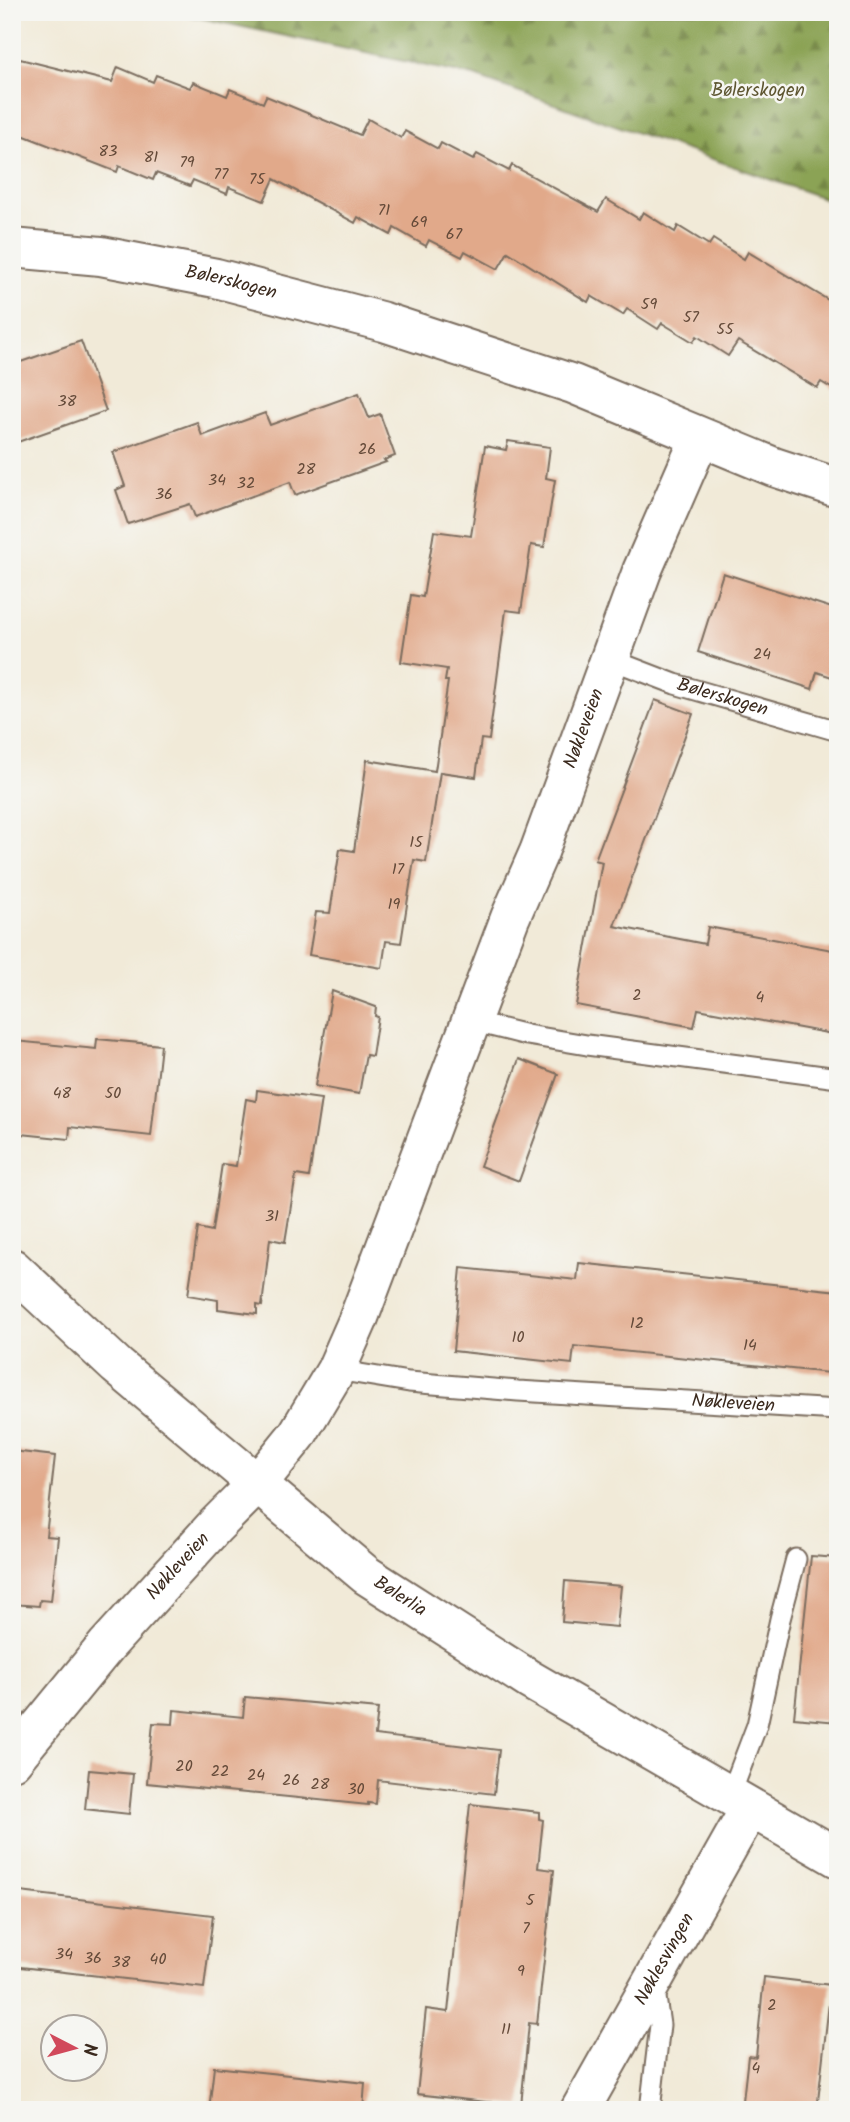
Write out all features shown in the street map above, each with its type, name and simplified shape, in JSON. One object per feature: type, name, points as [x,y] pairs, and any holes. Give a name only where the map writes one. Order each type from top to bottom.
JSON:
[{"type":"street","name":"Bølerskogen","points":[[12,248],[102,256],[216,278],[384,322],[573,384],[700,438],[838,488]]},
{"type":"street","name":"Nøkleveien","points":[[12,1761],[107,1644],[258,1483],[304,1426],[336,1370],[358,1320],[510,918],[539,852],[642,571],[700,438]]},
{"type":"street","name":"Bølerlia","points":[[12,1268],[117,1366],[366,1575],[530,1680],[838,1858]]},
{"type":"street","name":"Nøklesvingen","points":[[580,2110],[654,1980],[740,1802]]},
{"type":"lane","name":"Bølerskogen","points":[[610,659],[675,684],[838,731]]},
{"type":"lane","points":[[471,1021],[527,1035],[587,1045],[838,1078]]},
{"type":"lane","name":"Nøkleveien","points":[[336,1370],[409,1382],[518,1391],[838,1410]]},
{"type":"lane","points":[[740,1802],[780,1619],[796,1559]]},
{"type":"lane","points":[[650,2110],[660,2025],[654,1980]]},
{"type":"green space","name":"Bølerskogen","points":[[172,12],[838,12],[838,203],[474,76]]},
{"type":"building","points":[[12,57],[112,82],[118,67],[153,82],[156,75],[190,88],[193,82],[227,96],[230,89],[263,103],[266,96],[360,135],[368,119],[401,138],[405,131],[438,149],[441,143],[473,160],[477,154],[509,171],[512,165],[598,212],[606,199],[639,219],[643,212],[675,232],[678,226],[709,245],[713,239],[744,259],[748,252],[838,306],[838,392],[821,382],[817,388],[738,341],[728,356],[697,336],[693,342],[662,323],[658,329],[627,309],[623,315],[591,296],[588,302],[508,252],[498,269],[465,251],[462,257],[429,240],[426,246],[394,228],[391,235],[358,217],[355,223],[274,179],[264,201],[229,187],[227,194],[193,180],[190,186],[156,173],[153,180],[119,166],[117,172],[12,131]]},
{"type":"building","points":[[81,341],[106,411],[12,444],[12,365]]},
{"type":"building","points":[[359,393],[369,418],[380,414],[395,456],[384,460],[386,462],[295,495],[290,482],[195,517],[190,504],[128,524],[116,490],[125,486],[113,452],[197,422],[202,436],[265,413],[270,425]]},
{"type":"building","points":[[508,441],[550,447],[546,478],[555,480],[544,547],[531,545],[521,612],[506,610],[489,740],[481,739],[476,777],[440,772],[426,862],[414,860],[401,943],[386,941],[382,968],[309,955],[316,912],[330,913],[340,849],[354,851],[367,760],[435,771],[448,681],[445,681],[447,669],[401,662],[411,595],[423,597],[434,531],[471,536],[485,446],[506,450]]},
{"type":"building","points":[[723,573],[838,610],[838,679],[817,672],[812,689],[698,652]]},
{"type":"building","points":[[655,700],[693,714],[614,926],[705,944],[708,927],[838,951],[838,1035],[698,1009],[694,1027],[576,1005],[602,862],[595,860]]},
{"type":"building","points":[[332,991],[376,1007],[375,1016],[378,1017],[372,1056],[366,1055],[359,1094],[315,1086]]},
{"type":"building","points":[[97,1039],[161,1045],[151,1136],[70,1127],[69,1139],[12,1133],[12,1066],[15,1041],[96,1049]]},
{"type":"building","points":[[519,1059],[558,1074],[519,1181],[480,1166]]},
{"type":"building","points":[[257,1090],[321,1099],[309,1177],[296,1175],[285,1242],[270,1239],[262,1306],[257,1305],[257,1314],[218,1309],[218,1300],[188,1295],[198,1228],[212,1231],[222,1164],[236,1166],[246,1099],[256,1101]]},
{"type":"building","points":[[579,1263],[838,1291],[838,1374],[574,1346],[572,1364],[453,1351],[461,1268],[577,1280]]},
{"type":"building","points":[[12,1451],[55,1456],[46,1536],[58,1537],[51,1601],[40,1600],[39,1606],[12,1604]]},
{"type":"building","points":[[811,1556],[838,1558],[838,1722],[794,1718]]},
{"type":"building","points":[[565,1581],[621,1586],[617,1627],[562,1622]]},
{"type":"building","points":[[245,1697],[378,1709],[375,1735],[499,1750],[494,1794],[378,1780],[376,1804],[368,1805],[147,1783],[153,1723],[173,1724],[174,1710],[243,1717]]},
{"type":"building","points":[[89,1770],[133,1774],[129,1814],[85,1809]]},
{"type":"building","points":[[470,1804],[539,1812],[539,1819],[543,1820],[538,1868],[554,1870],[537,2024],[529,2023],[521,2106],[417,2094],[426,2009],[448,2012]]},
{"type":"building","points":[[12,1891],[213,1915],[204,1988],[12,1966]]},
{"type":"building","points":[[764,1977],[831,1985],[817,2110],[742,2110],[748,2056],[756,2057]]},
{"type":"building","points":[[214,2067],[365,2083],[363,2110],[209,2110]]}]
